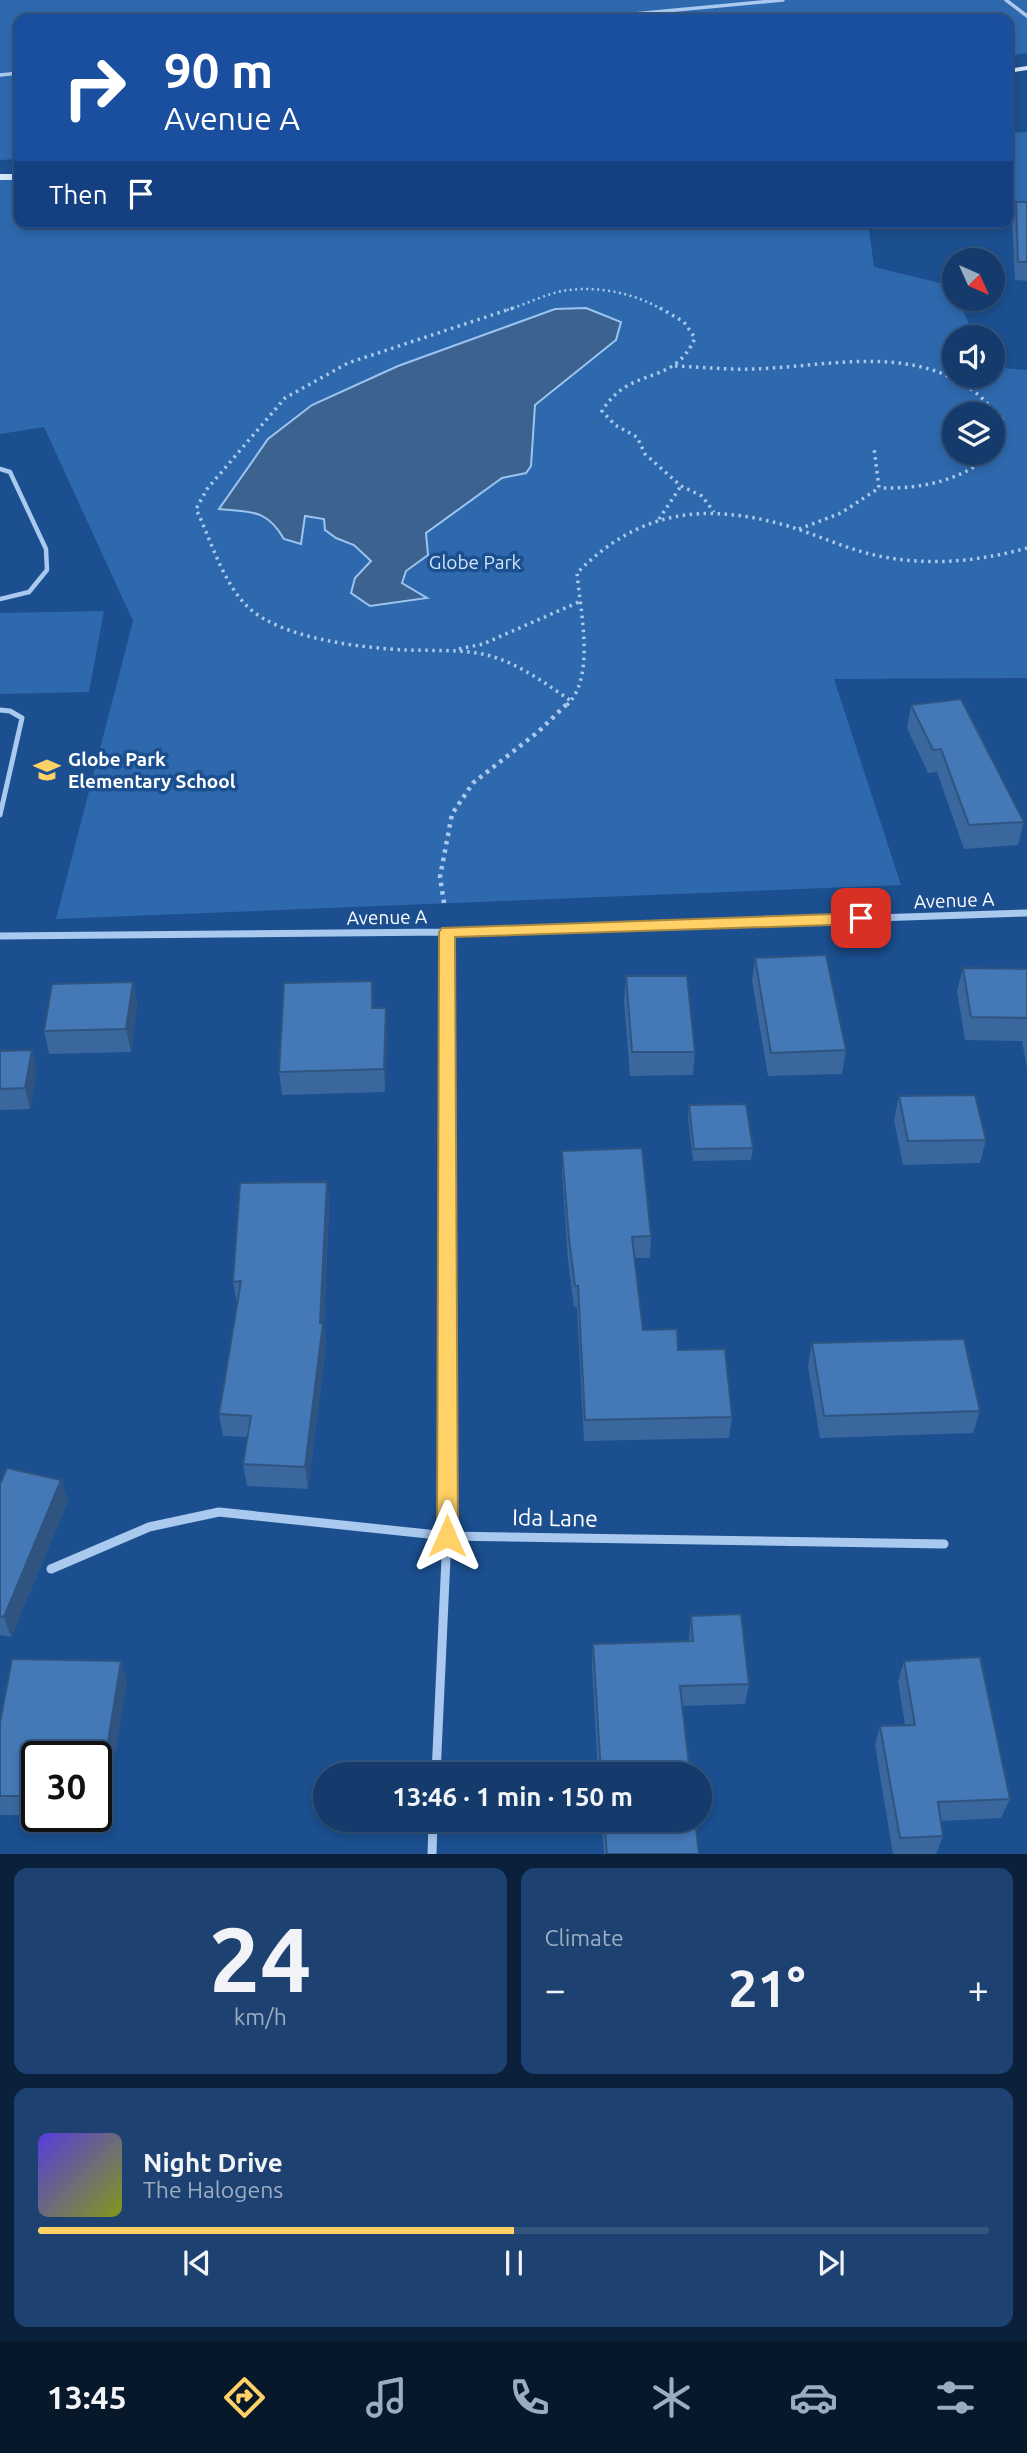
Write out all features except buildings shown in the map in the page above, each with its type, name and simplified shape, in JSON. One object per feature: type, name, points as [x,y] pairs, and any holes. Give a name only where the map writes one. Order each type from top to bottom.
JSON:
[{"type":"street","name":"Avenue A","points":[[0,936],[447,932],[1027,913]]},
{"type":"street","points":[[437,1762],[447,1536],[447,932]]},
{"type":"street","name":"Ida Lane","points":[[51,1569],[149,1527],[219,1511],[447,1536],[944,1544]]},
{"type":"street","points":[[432,1854],[433,1832]]},
{"type":"lane","points":[[633,14],[783,0]]},
{"type":"lane","points":[[1006,0],[1027,16]]},
{"type":"lane","points":[[0,468],[10,472],[46,549],[47,570],[29,592],[0,599]]},
{"type":"lane","points":[[0,710],[10,711],[22,718],[0,815]]},
{"type":"path","points":[[571,701],[513,663],[485,655],[453,650],[406,650],[352,644],[292,630],[262,619],[247,606],[197,509],[207,489],[285,398],[348,363],[568,290],[607,290],[653,304],[684,323],[695,338],[689,356],[675,366],[616,392],[602,411],[615,425],[637,437],[645,454],[681,486],[702,496],[714,512]]},
{"type":"path","points":[[675,366],[755,369],[855,359],[904,363],[937,370],[989,402],[1002,419],[998,450],[971,471],[921,489],[879,488],[866,500],[827,521],[799,530]]},
{"type":"path","points":[[874,448],[879,488]]},
{"type":"path","points":[[659,519],[681,486]]},
{"type":"path","points":[[447,932],[440,877],[452,814],[473,783],[538,732],[571,701],[585,667],[577,573],[593,553],[618,535],[659,519],[714,512],[799,530],[855,550],[919,561],[966,563],[1027,548]]},
{"type":"path","points":[[453,650],[483,644],[581,601]]},
{"type":"green space","points":[[0,0],[1027,0],[1027,53],[1013,55],[1013,14],[14,14],[14,159],[0,160]]},
{"type":"green space","points":[[1027,132],[1027,212],[1013,212],[1013,133]]},
{"type":"green space","name":"Globe Park","points":[[0,174],[14,174],[14,228],[869,228],[874,267],[942,284],[942,312],[964,312],[969,325],[942,325],[942,388],[1005,388],[1005,368],[1027,370],[1027,678],[834,679],[901,885],[56,919],[133,621],[44,427],[0,434]]},
{"type":"green space","points":[[104,611],[89,692],[0,694],[0,613]]},
{"type":"shaded area","points":[[586,308],[621,322],[616,340],[535,405],[531,466],[526,473],[502,478],[426,533],[428,555],[406,571],[402,583],[427,598],[370,606],[351,593],[355,578],[371,561],[354,545],[325,530],[324,519],[305,516],[301,544],[284,539],[271,522],[257,514],[219,509],[268,439],[312,405],[398,366],[555,309]]},
{"type":"place","name":"Globe Park Elementary School","points":[[47,770]]},
{"type":"route","points":[[447,1536],[447,932],[861,918]]}]
